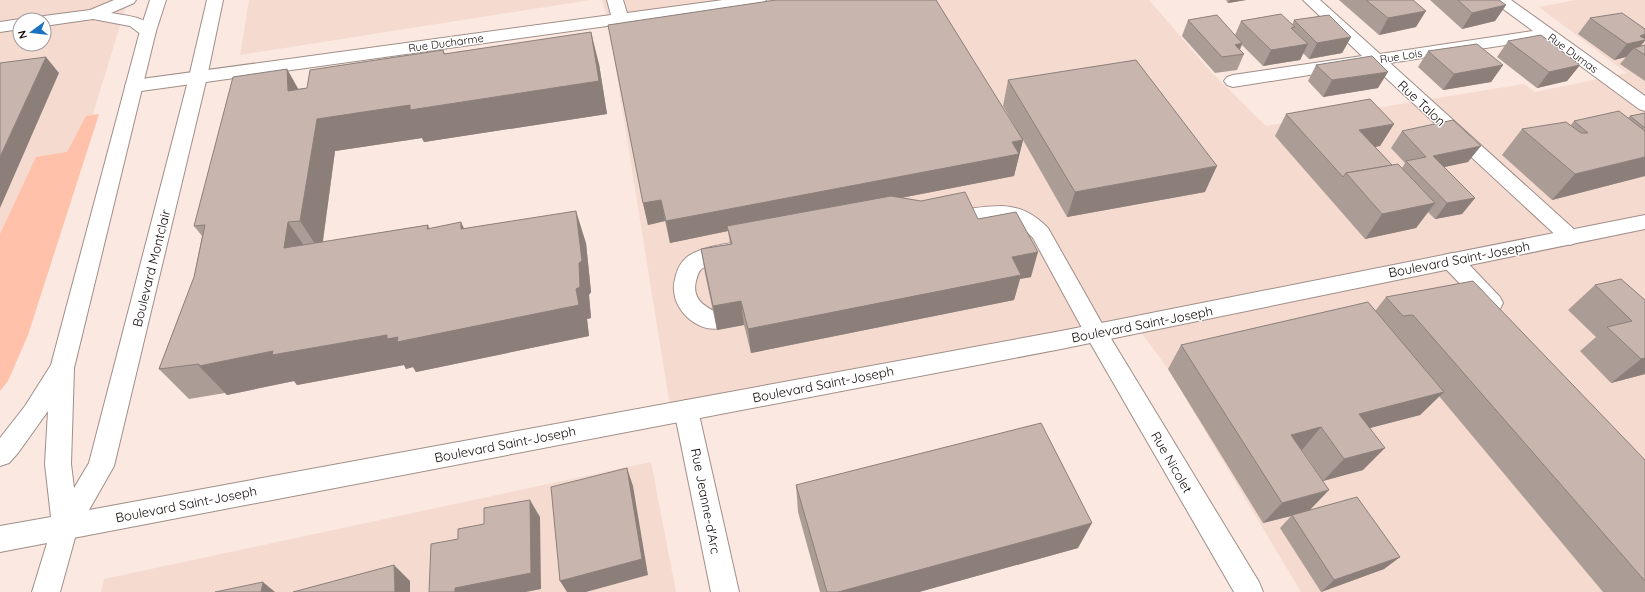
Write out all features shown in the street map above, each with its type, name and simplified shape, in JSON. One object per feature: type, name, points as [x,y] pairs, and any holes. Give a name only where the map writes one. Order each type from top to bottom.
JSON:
[{"type":"main road","points":[[52,20],[93,14],[128,0]]},
{"type":"main road","name":"Boulevard Montclair","points":[[65,527],[58,464],[62,368],[148,31],[158,0]]},
{"type":"main road","name":"Boulevard Montclair","points":[[46,592],[65,527],[101,466],[198,77],[215,0]]},
{"type":"main road","points":[[615,0],[620,19]]},
{"type":"main road","name":"Rue Ducharme","points":[[134,86],[620,19],[703,4],[758,0]]},
{"type":"main road","name":"Rue Talon","points":[[1310,0],[1570,237]]},
{"type":"main road","name":"Rue Dumas","points":[[1501,0],[1645,106]]},
{"type":"main road","points":[[93,14],[135,22],[148,31]]},
{"type":"main road","points":[[0,27],[12,25]]},
{"type":"main road","name":"Rue Lois","points":[[1233,81],[1546,34]]},
{"type":"main road","name":"Rue Nicolet","points":[[932,224],[960,218],[1003,213],[1018,216],[1029,222],[1041,233],[1096,333],[1248,592]]},
{"type":"main road","name":"Boulevard Saint-Joseph","points":[[0,539],[1096,333],[1645,222]]},
{"type":"main road","points":[[716,321],[709,320],[697,314],[686,301],[683,284],[690,268],[705,258],[753,247]]},
{"type":"main road","points":[[1452,261],[1508,319]]},
{"type":"main road","points":[[0,455],[33,414],[62,368]]},
{"type":"main road","name":"Rue Jeanne-d'Arc","points":[[686,410],[725,592]]},
{"type":"shaded area","points":[[0,0],[128,0],[44,272],[0,367]]},
{"type":"shaded area","points":[[249,0],[590,0],[240,55]]},
{"type":"shaded area","points":[[602,0],[1149,0],[1212,73],[1266,126],[1524,84],[1535,92],[1627,73],[1539,7],[1576,0],[1645,0],[1645,592],[1301,592],[1168,369],[1136,325],[671,413],[608,20]]},
{"type":"shaded area","points":[[99,114],[28,335],[8,381],[0,391],[0,234],[36,157],[67,152],[86,116]]},
{"type":"shaded area","points":[[651,462],[676,592],[101,592],[104,579]]},
{"type":"building","points":[[776,0],[936,0],[1023,140],[1012,142],[1019,154],[666,221],[661,200],[643,203],[608,25]]},
{"type":"building","points":[[1366,0],[1413,0],[1426,11],[1388,18]]},
{"type":"building","points":[[1458,0],[1499,0],[1506,5],[1472,13]]},
{"type":"building","points":[[1622,13],[1645,29],[1645,34],[1640,36],[1645,40],[1627,44],[1590,18]]},
{"type":"building","points":[[1281,14],[1295,27],[1291,28],[1308,44],[1271,50],[1241,21]]},
{"type":"building","points":[[1217,15],[1242,43],[1235,45],[1244,54],[1222,57],[1188,20]]},
{"type":"building","points":[[1329,15],[1351,37],[1317,43],[1294,20]]},
{"type":"building","points":[[591,32],[599,81],[410,110],[410,105],[317,119],[300,221],[288,222],[284,248],[428,225],[427,229],[461,222],[461,229],[576,211],[582,261],[579,263],[580,287],[576,289],[579,305],[397,342],[398,337],[387,339],[387,335],[272,355],[273,351],[199,366],[199,364],[159,369],[194,277],[205,225],[194,226],[233,77],[287,69],[288,91],[307,88],[310,70],[443,50],[444,54]]},
{"type":"building","points":[[1541,35],[1580,65],[1549,72],[1508,41]]},
{"type":"building","points":[[1477,44],[1503,65],[1454,74],[1428,51]]},
{"type":"building","points":[[1645,45],[1645,55],[1634,48]]},
{"type":"building","points":[[1372,56],[1388,72],[1332,80],[1316,65]]},
{"type":"building","points":[[46,57],[0,157],[0,63]]},
{"type":"building","points":[[1136,60],[1217,166],[1075,192],[1008,80]]},
{"type":"building","points":[[1370,99],[1394,124],[1359,130],[1392,165],[1346,173],[1343,177],[1286,114]]},
{"type":"building","points":[[1619,111],[1645,131],[1645,157],[1575,174],[1522,129],[1566,122],[1581,133],[1588,133],[1574,121]]},
{"type":"building","points":[[1645,113],[1645,128],[1630,116]]},
{"type":"building","points":[[1453,120],[1481,146],[1433,156],[1475,198],[1447,203],[1406,161],[1426,157],[1402,131]]},
{"type":"building","points":[[1398,164],[1435,203],[1382,214],[1346,173]]},
{"type":"building","points":[[965,192],[978,219],[1016,212],[1038,252],[1012,257],[1021,275],[748,329],[741,301],[713,306],[701,249],[732,244],[727,226],[891,196],[921,201]]},
{"type":"building","points":[[1621,279],[1645,300],[1645,358],[1641,359],[1607,327],[1632,321],[1595,285]]},
{"type":"building","points":[[1473,281],[1645,460],[1645,581],[1413,315],[1403,316],[1386,297]]},
{"type":"building","points":[[1368,302],[1444,392],[1359,414],[1385,448],[1344,459],[1321,427],[1291,435],[1329,490],[1282,503],[1181,345]]},
{"type":"building","points":[[1041,423],[1092,523],[838,592],[827,592],[796,485]]},
{"type":"building","points":[[627,468],[642,559],[560,581],[551,487]]},
{"type":"building","points":[[1357,497],[1400,557],[1334,580],[1292,515]]},
{"type":"building","points":[[530,500],[531,573],[455,588],[455,592],[429,592],[431,544],[458,539],[458,529],[484,524],[484,508]]},
{"type":"building","points":[[394,565],[395,592],[293,592]]},
{"type":"building","points":[[263,582],[261,592],[215,592]]}]
